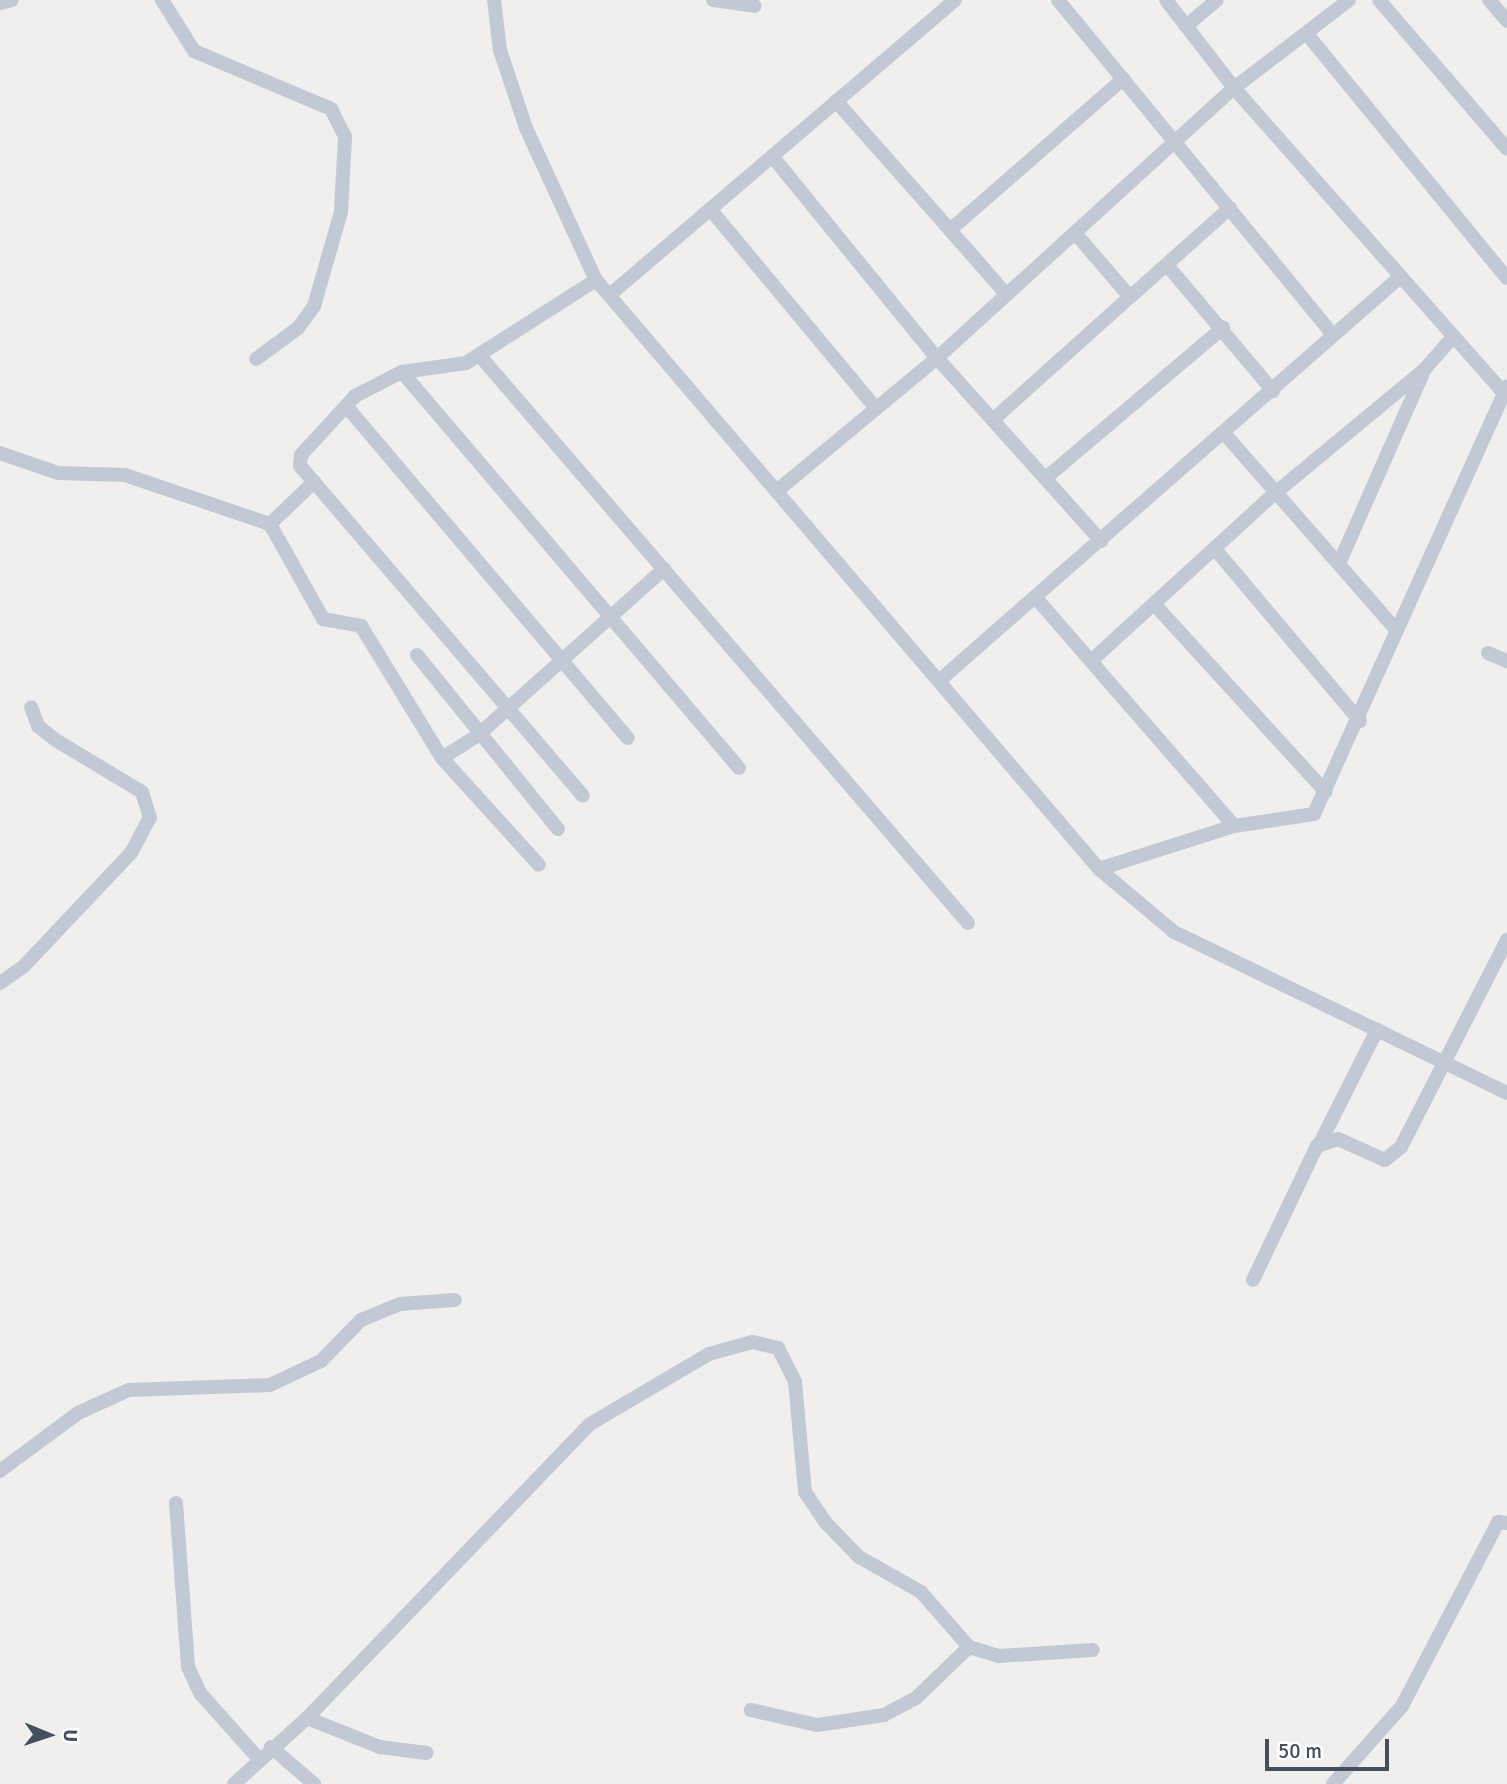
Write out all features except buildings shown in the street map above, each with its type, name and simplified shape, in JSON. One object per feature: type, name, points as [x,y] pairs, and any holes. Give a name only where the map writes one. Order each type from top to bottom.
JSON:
[{"type":"street","points":[[0,3],[12,0]]},
{"type":"street","points":[[162,0],[194,51],[331,109],[345,137],[341,212],[318,294],[298,328],[256,359]]},
{"type":"street","points":[[494,0],[500,50],[526,128],[596,280],[612,293],[1099,869],[1174,932],[1507,1093]]},
{"type":"street","points":[[713,0],[755,6]]},
{"type":"street","points":[[612,293],[955,0]]},
{"type":"street","points":[[1058,0],[1332,334]]},
{"type":"street","points":[[1099,869],[1234,826],[1310,817],[1326,792],[1360,721],[1397,631],[1505,390],[1453,337],[1234,88],[1166,0]]},
{"type":"street","points":[[1186,26],[1217,0]]},
{"type":"street","points":[[778,490],[874,405],[937,358],[1177,143],[1234,88],[1349,0]]},
{"type":"street","points":[[1378,0],[1507,149]]},
{"type":"street","points":[[1489,0],[1507,21]]},
{"type":"street","points":[[1307,34],[1507,278]]},
{"type":"street","points":[[950,230],[1123,79]]},
{"type":"street","points":[[836,101],[1006,295]]},
{"type":"street","points":[[772,156],[937,358],[995,418],[1101,541]]},
{"type":"street","points":[[995,418],[1230,208]]},
{"type":"street","points":[[710,209],[874,405]]},
{"type":"street","points":[[1074,233],[1130,297]]},
{"type":"street","points":[[1167,265],[1223,328],[1273,391]]},
{"type":"street","points":[[940,680],[1400,277]]},
{"type":"street","points":[[583,796],[300,466],[301,455],[355,396],[402,372],[480,356],[596,280]]},
{"type":"street","points":[[1047,477],[1223,328]]},
{"type":"street","points":[[1091,661],[1274,494],[1424,370],[1453,337]]},
{"type":"street","points":[[480,356],[968,923]]},
{"type":"street","points":[[1341,559],[1424,370]]},
{"type":"street","points":[[402,372],[739,768]]},
{"type":"street","points":[[347,407],[628,738]]},
{"type":"street","points":[[1223,432],[1274,494],[1341,559],[1397,631]]},
{"type":"street","points":[[0,453],[58,474],[125,475],[270,524],[320,615],[361,626],[442,758],[540,865]]},
{"type":"street","points":[[270,524],[314,482]]},
{"type":"street","points":[[1215,549],[1360,721]]},
{"type":"street","points":[[442,758],[477,736],[609,615],[664,569]]},
{"type":"street","points":[[1036,598],[1234,826]]},
{"type":"street","points":[[1154,605],[1326,792]]},
{"type":"street","points":[[1488,653],[1507,661]]},
{"type":"street","points":[[417,655],[477,736],[558,829]]},
{"type":"street","points":[[0,983],[24,966],[131,853],[150,818],[142,792],[57,741],[38,726],[31,707]]},
{"type":"street","points":[[1320,1143],[1338,1139],[1389,1159],[1448,1064],[1507,940]]},
{"type":"street","points":[[1253,1280],[1377,1030]]},
{"type":"street","points":[[0,1471],[78,1413],[129,1390],[270,1385],[321,1361],[361,1320],[400,1304],[455,1300]]},
{"type":"street","points":[[234,1784],[258,1758],[307,1718],[590,1424],[732,1344],[769,1346],[783,1356],[803,1418],[805,1492],[826,1522],[859,1557],[921,1592],[969,1647],[999,1656],[1093,1650]]},
{"type":"street","points":[[176,1503],[188,1667],[200,1693],[258,1758]]},
{"type":"street","points":[[1333,1784],[1402,1706],[1498,1522],[1507,1523]]},
{"type":"street","points":[[751,1710],[817,1725],[884,1715],[916,1698],[969,1647]]},
{"type":"street","points":[[307,1718],[380,1747],[427,1754]]},
{"type":"street","points":[[271,1747],[314,1784]]}]
